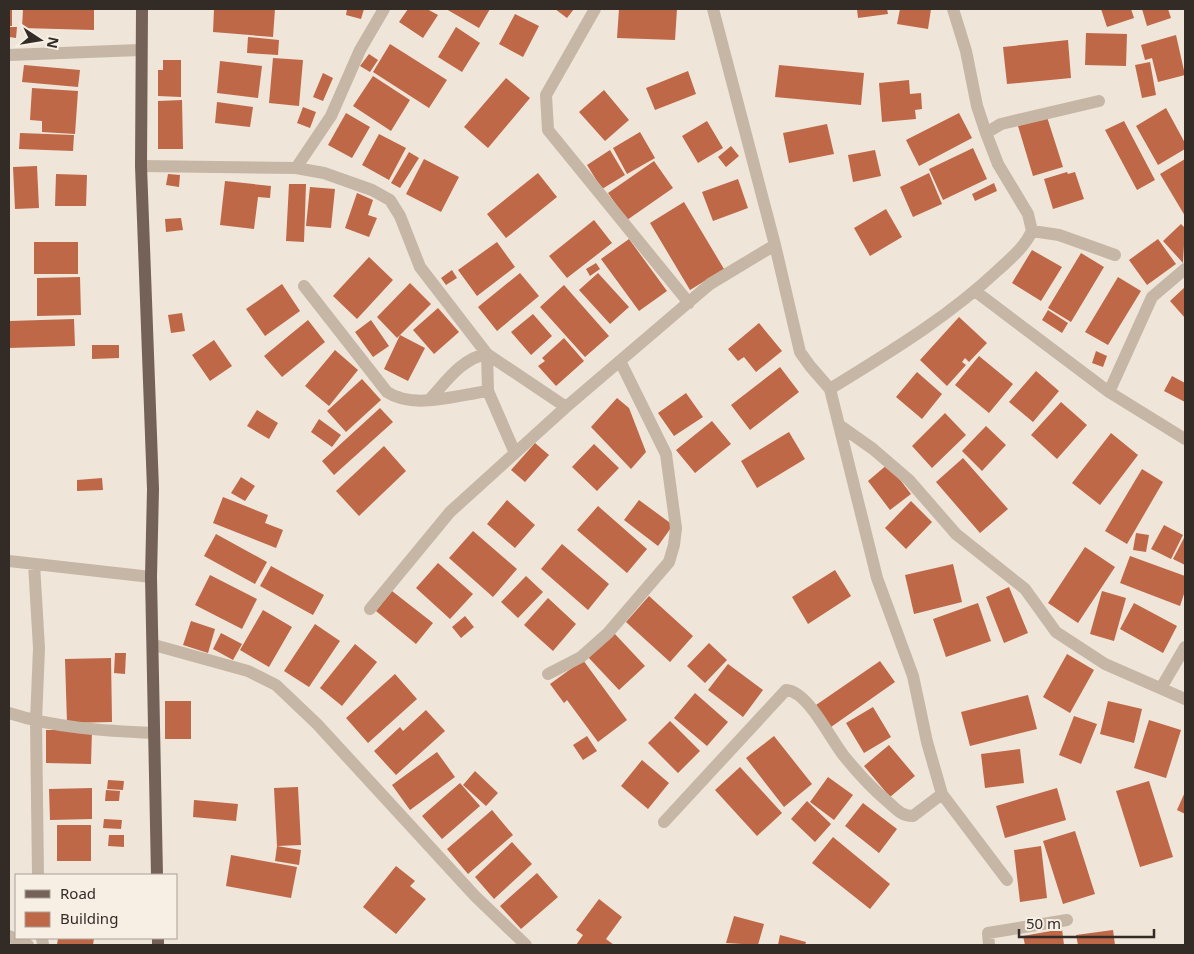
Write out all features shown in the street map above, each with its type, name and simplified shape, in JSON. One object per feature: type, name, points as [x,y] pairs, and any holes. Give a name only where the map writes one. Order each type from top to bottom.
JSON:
[{"type":"main road","points":[[142,9],[140,50],[141,166],[153,489],[152,577],[157,874]]},
{"type":"street","points":[[296,168],[331,116],[360,50],[384,9]]},
{"type":"street","points":[[595,9],[546,95],[548,130],[689,303]]},
{"type":"street","points":[[713,9],[775,245],[800,352],[830,389],[877,578],[913,676],[927,742],[942,794],[1007,880]]},
{"type":"street","points":[[830,389],[901,345],[976,291],[1025,245],[1032,231],[1028,214],[998,164],[986,133],[977,106],[966,51],[954,9]]},
{"type":"street","points":[[9,55],[140,50]]},
{"type":"street","points":[[986,133],[1001,124],[1099,101]]},
{"type":"street","points":[[141,166],[296,168],[324,173],[372,190],[390,200],[400,216],[407,239],[420,267],[487,354],[566,407]]},
{"type":"street","points":[[1032,231],[1059,235],[1116,255]]},
{"type":"street","points":[[370,609],[450,512],[566,407],[710,284],[775,245]]},
{"type":"street","points":[[1109,392],[1152,297],[1185,269]]},
{"type":"street","points":[[304,286],[387,392],[403,400],[430,399],[488,391]]},
{"type":"street","points":[[976,291],[1109,392],[1185,438]]},
{"type":"street","points":[[487,354],[488,391],[515,453]]},
{"type":"street","points":[[430,399],[465,362],[477,355],[487,354]]},
{"type":"street","points":[[548,674],[581,657],[608,633],[670,562],[674,545],[676,528],[666,454],[620,361]]},
{"type":"street","points":[[839,425],[873,449],[909,480],[956,534],[1025,589],[1056,632],[1105,664],[1185,699]]},
{"type":"street","points":[[9,561],[152,577]]},
{"type":"street","points":[[34,564],[40,648],[36,722],[38,874]]},
{"type":"street","points":[[154,645],[248,671],[276,685],[317,724],[475,896],[526,945]]},
{"type":"street","points":[[1161,688],[1185,647]]},
{"type":"street","points":[[664,822],[786,690],[796,693],[813,710],[842,754],[868,786],[901,813],[913,816],[942,794]]},
{"type":"street","points":[[9,713],[36,722],[110,731],[154,733]]},
{"type":"street","points":[[989,945],[988,933],[1067,920]]},
{"type":"street","points":[[15,939],[28,945]]},
{"type":"building","points":[[9,9],[12,9],[12,26],[9,26]]},
{"type":"building","points":[[23,9],[94,9],[94,30],[22,28]]},
{"type":"building","points":[[214,9],[275,9],[273,37],[213,32]]},
{"type":"building","points":[[347,9],[364,9],[361,19],[346,15]]},
{"type":"building","points":[[408,9],[427,9],[438,15],[423,38],[399,22]]},
{"type":"building","points":[[446,9],[490,9],[479,28]]},
{"type":"building","points":[[555,9],[574,9],[567,18]]},
{"type":"building","points":[[619,9],[677,9],[675,40],[617,38]]},
{"type":"building","points":[[857,9],[887,9],[888,14],[858,18]]},
{"type":"building","points":[[900,9],[931,9],[928,29],[897,24]]},
{"type":"building","points":[[1101,9],[1131,9],[1134,18],[1107,27]]},
{"type":"building","points":[[1142,9],[1168,9],[1171,18],[1147,26]]},
{"type":"building","points":[[515,14],[539,26],[523,57],[499,44]]},
{"type":"building","points":[[9,27],[17,27],[16,38],[9,37]]},
{"type":"building","points":[[456,27],[480,43],[462,72],[438,57]]},
{"type":"building","points":[[1086,33],[1127,34],[1126,66],[1085,65]]},
{"type":"building","points":[[1176,35],[1185,75],[1158,82],[1152,58],[1145,60],[1141,45]]},
{"type":"building","points":[[248,37],[279,40],[278,55],[247,53]]},
{"type":"building","points":[[1068,40],[1071,78],[1007,84],[1003,47]]},
{"type":"building","points":[[390,44],[447,80],[429,108],[373,72]]},
{"type":"building","points":[[369,54],[378,60],[370,72],[360,66]]},
{"type":"building","points":[[273,58],[303,60],[299,106],[269,103]]},
{"type":"building","points":[[163,60],[181,60],[181,97],[158,96],[158,70],[163,70]]},
{"type":"building","points":[[220,61],[262,66],[258,98],[217,93]]},
{"type":"building","points":[[1150,62],[1156,95],[1142,98],[1135,65]]},
{"type":"building","points":[[24,65],[80,70],[78,87],[22,82]]},
{"type":"building","points":[[779,65],[864,73],[861,105],[775,97]]},
{"type":"building","points":[[688,71],[696,94],[655,110],[646,88]]},
{"type":"building","points":[[323,73],[333,78],[323,101],[313,97]]},
{"type":"building","points":[[373,76],[410,100],[391,131],[353,106]]},
{"type":"building","points":[[506,78],[530,98],[488,148],[464,127]]},
{"type":"building","points":[[909,80],[910,94],[921,93],[922,109],[915,110],[916,119],[882,122],[879,83]]},
{"type":"building","points":[[32,88],[78,91],[75,134],[42,132],[42,121],[30,120]]},
{"type":"building","points":[[604,90],[629,120],[605,141],[579,112]]},
{"type":"building","points":[[182,100],[183,149],[158,149],[158,101]]},
{"type":"building","points":[[217,102],[253,107],[250,127],[215,123]]},
{"type":"building","points":[[303,107],[316,112],[310,128],[297,123]]},
{"type":"building","points":[[1166,108],[1185,143],[1185,149],[1158,165],[1136,126]]},
{"type":"building","points":[[346,113],[370,127],[352,158],[328,145]]},
{"type":"building","points":[[959,113],[972,138],[919,166],[906,140]]},
{"type":"building","points":[[1047,117],[1063,167],[1033,176],[1018,126]]},
{"type":"building","points":[[707,121],[723,148],[698,163],[682,136]]},
{"type":"building","points":[[1124,121],[1155,180],[1137,190],[1105,130]]},
{"type":"building","points":[[827,124],[834,154],[789,163],[783,133]]},
{"type":"building","points":[[640,132],[655,158],[627,174],[613,148]]},
{"type":"building","points":[[20,133],[74,135],[73,151],[19,149]]},
{"type":"building","points":[[379,134],[406,148],[389,180],[362,165]]},
{"type":"building","points":[[731,146],[739,156],[726,167],[718,157]]},
{"type":"building","points":[[973,148],[987,179],[943,200],[929,169]]},
{"type":"building","points":[[610,150],[625,175],[602,189],[587,165]]},
{"type":"building","points":[[875,150],[881,176],[853,182],[848,155]]},
{"type":"building","points":[[409,152],[419,158],[400,188],[391,183]]},
{"type":"building","points":[[424,159],[459,177],[441,212],[406,194]]},
{"type":"building","points":[[1185,159],[1185,216],[1160,174]]},
{"type":"building","points":[[654,161],[673,188],[627,220],[608,193]]},
{"type":"building","points":[[37,166],[39,208],[15,209],[13,167]]},
{"type":"building","points":[[1067,172],[1068,174],[1075,172],[1084,199],[1053,209],[1044,179]]},
{"type":"building","points":[[538,173],[557,197],[506,238],[487,214]]},
{"type":"building","points":[[929,173],[942,204],[913,217],[900,187]]},
{"type":"building","points":[[56,174],[87,175],[86,206],[55,206]]},
{"type":"building","points":[[168,174],[180,175],[179,187],[166,185]]},
{"type":"building","points":[[738,179],[748,208],[713,221],[702,192]]},
{"type":"building","points":[[225,181],[271,186],[270,198],[258,197],[254,229],[220,225]]},
{"type":"building","points":[[994,183],[997,191],[975,201],[972,194]]},
{"type":"building","points":[[289,184],[306,184],[304,242],[286,241]]},
{"type":"building","points":[[310,187],[335,189],[331,228],[306,226]]},
{"type":"building","points":[[357,193],[373,200],[368,215],[377,218],[369,237],[345,228]]},
{"type":"building","points":[[684,202],[724,269],[690,290],[650,223]]},
{"type":"building","points":[[886,209],[902,237],[870,256],[854,228]]},
{"type":"building","points":[[181,218],[183,230],[166,232],[165,219]]},
{"type":"building","points":[[594,220],[612,243],[567,278],[549,256]]},
{"type":"building","points":[[1181,224],[1185,228],[1183,263],[1163,241]]},
{"type":"building","points":[[629,239],[667,291],[639,311],[601,259]]},
{"type":"building","points":[[1158,239],[1176,264],[1147,285],[1129,260]]},
{"type":"building","points":[[34,242],[78,242],[78,274],[34,274]]},
{"type":"building","points":[[497,242],[515,267],[477,296],[458,270]]},
{"type":"building","points":[[1032,250],[1062,267],[1041,301],[1012,283]]},
{"type":"building","points":[[1081,253],[1104,267],[1071,322],[1048,308]]},
{"type":"building","points":[[369,257],[393,280],[357,319],[333,296]]},
{"type":"building","points":[[596,263],[600,269],[590,276],[586,269]]},
{"type":"building","points":[[452,270],[457,278],[446,285],[441,278]]},
{"type":"building","points":[[520,273],[539,296],[497,331],[478,307]]},
{"type":"building","points":[[598,273],[629,307],[610,324],[579,290]]},
{"type":"building","points":[[80,277],[81,315],[37,316],[37,278]]},
{"type":"building","points":[[1118,277],[1141,291],[1108,345],[1085,332]]},
{"type":"building","points":[[410,283],[431,304],[397,338],[377,317]]},
{"type":"building","points":[[282,284],[300,311],[265,336],[246,309]]},
{"type":"building","points":[[564,285],[609,336],[585,357],[540,307]]},
{"type":"building","points":[[1185,287],[1185,318],[1170,301]]},
{"type":"building","points":[[438,308],[459,332],[434,354],[413,330]]},
{"type":"building","points":[[1048,310],[1068,323],[1062,333],[1042,320]]},
{"type":"building","points":[[182,313],[185,331],[171,333],[168,315]]},
{"type":"building","points":[[533,314],[552,336],[531,355],[511,332]]},
{"type":"building","points":[[959,317],[987,343],[969,362],[965,358],[962,362],[966,365],[947,386],[920,360]]},
{"type":"building","points":[[74,319],[75,346],[9,348],[9,321]]},
{"type":"building","points":[[308,320],[325,342],[282,377],[264,356]]},
{"type":"building","points":[[371,320],[389,346],[373,357],[355,332]]},
{"type":"building","points":[[759,323],[782,351],[756,372],[744,357],[738,361],[728,349]]},
{"type":"building","points":[[400,335],[425,348],[408,381],[384,369]]},
{"type":"building","points":[[564,338],[584,361],[556,386],[538,366],[545,361],[542,358]]},
{"type":"building","points":[[214,340],[232,366],[210,381],[192,355]]},
{"type":"building","points":[[92,345],[119,345],[119,358],[92,359]]},
{"type":"building","points":[[335,350],[358,370],[329,406],[305,386]]},
{"type":"building","points":[[1096,351],[1107,356],[1103,367],[1092,363]]},
{"type":"building","points":[[979,356],[1013,384],[989,413],[955,385]]},
{"type":"building","points":[[780,367],[799,392],[750,430],[731,405]]},
{"type":"building","points":[[1036,371],[1059,391],[1033,422],[1009,402]]},
{"type":"building","points":[[917,372],[942,394],[922,419],[896,397]]},
{"type":"building","points":[[1172,376],[1185,383],[1185,402],[1164,391]]},
{"type":"building","points":[[362,379],[381,400],[346,432],[327,411]]},
{"type":"building","points":[[686,393],[703,417],[674,436],[658,413]]},
{"type":"building","points":[[617,398],[629,408],[646,452],[631,469],[591,427]]},
{"type":"building","points":[[1061,402],[1087,425],[1057,459],[1031,435]]},
{"type":"building","points":[[380,408],[393,422],[334,475],[322,461]]},
{"type":"building","points":[[257,410],[278,423],[269,439],[247,426]]},
{"type":"building","points":[[945,413],[966,435],[932,468],[912,446]]},
{"type":"building","points":[[319,419],[341,435],[332,447],[311,432]]},
{"type":"building","points":[[712,421],[731,444],[695,473],[676,450]]},
{"type":"building","points":[[986,426],[1006,445],[982,471],[962,451]]},
{"type":"building","points":[[789,432],[805,459],[757,488],[741,461]]},
{"type":"building","points":[[1111,433],[1138,455],[1100,505],[1072,483]]},
{"type":"building","points":[[535,443],[549,455],[525,482],[511,470]]},
{"type":"building","points":[[594,444],[619,468],[597,491],[572,467]]},
{"type":"building","points":[[384,446],[406,471],[359,516],[336,491]]},
{"type":"building","points":[[963,458],[1008,509],[980,533],[936,482]]},
{"type":"building","points":[[888,464],[911,494],[890,510],[868,481]]},
{"type":"building","points":[[1142,469],[1163,482],[1127,544],[1105,531]]},
{"type":"building","points":[[241,477],[255,486],[245,501],[231,493]]},
{"type":"building","points":[[102,478],[103,490],[77,491],[77,480]]},
{"type":"building","points":[[223,497],[268,515],[265,523],[283,530],[276,548],[213,523]]},
{"type":"building","points":[[507,500],[535,525],[515,548],[487,524]]},
{"type":"building","points":[[639,500],[673,525],[658,546],[624,520]]},
{"type":"building","points":[[911,501],[932,522],[906,549],[885,528]]},
{"type":"building","points":[[598,506],[647,549],[627,573],[577,530]]},
{"type":"building","points":[[1164,525],[1183,535],[1171,559],[1151,549]]},
{"type":"building","points":[[473,531],[517,569],[493,597],[449,558]]},
{"type":"building","points":[[1136,533],[1149,535],[1146,552],[1133,550]]},
{"type":"building","points":[[216,534],[267,562],[255,584],[204,556]]},
{"type":"building","points":[[1185,536],[1185,565],[1173,559]]},
{"type":"building","points":[[562,544],[609,584],[588,610],[541,569]]},
{"type":"building","points":[[1085,547],[1115,567],[1078,623],[1048,603]]},
{"type":"building","points":[[1130,556],[1185,576],[1185,591],[1180,606],[1120,583]]},
{"type":"building","points":[[438,563],[473,594],[450,619],[416,588]]},
{"type":"building","points":[[953,564],[962,602],[914,614],[905,575]]},
{"type":"building","points":[[271,566],[324,595],[313,615],[260,586]]},
{"type":"building","points":[[835,570],[851,596],[808,624],[792,597]]},
{"type":"building","points":[[210,575],[257,599],[242,629],[195,605]]},
{"type":"building","points":[[526,576],[543,592],[518,618],[501,602]]},
{"type":"building","points":[[1009,587],[1028,633],[1004,643],[986,597]]},
{"type":"building","points":[[392,591],[433,623],[416,644],[376,611]]},
{"type":"building","points":[[1102,591],[1126,598],[1114,641],[1090,634]]},
{"type":"building","points":[[649,596],[693,636],[670,662],[626,622]]},
{"type":"building","points":[[548,598],[576,624],[553,651],[524,625]]},
{"type":"building","points":[[978,603],[991,641],[946,657],[933,619]]},
{"type":"building","points":[[1134,603],[1177,626],[1163,653],[1120,629]]},
{"type":"building","points":[[263,610],[292,627],[269,667],[240,650]]},
{"type":"building","points":[[465,616],[474,627],[461,638],[452,627]]},
{"type":"building","points":[[191,621],[215,629],[208,653],[183,645]]},
{"type":"building","points":[[315,624],[340,641],[309,687],[284,671]]},
{"type":"building","points":[[221,633],[242,644],[233,660],[213,649]]},
{"type":"building","points":[[614,633],[645,666],[619,690],[588,657]]},
{"type":"building","points":[[709,643],[727,660],[705,683],[687,666]]},
{"type":"building","points":[[355,644],[377,662],[342,706],[320,688]]},
{"type":"building","points":[[115,653],[126,653],[125,674],[114,673]]},
{"type":"building","points":[[1067,654],[1094,670],[1070,713],[1043,697]]},
{"type":"building","points":[[111,658],[112,722],[67,723],[65,659]]},
{"type":"building","points":[[583,660],[627,720],[598,742],[567,700],[564,703],[550,684]]},
{"type":"building","points":[[880,661],[895,682],[831,727],[816,705]]},
{"type":"building","points":[[728,664],[763,690],[743,717],[708,690]]},
{"type":"building","points":[[395,674],[417,699],[368,743],[346,718]]},
{"type":"building","points":[[695,693],[728,722],[707,746],[674,718]]},
{"type":"building","points":[[1028,695],[1037,729],[970,746],[961,712]]},
{"type":"building","points":[[165,701],[191,701],[191,739],[165,739]]},
{"type":"building","points":[[1108,701],[1142,709],[1134,743],[1100,734]]},
{"type":"building","points":[[873,707],[891,737],[864,753],[846,723]]},
{"type":"building","points":[[426,710],[445,731],[396,775],[374,751],[400,727],[403,731]]},
{"type":"building","points":[[1074,716],[1097,724],[1081,764],[1059,755]]},
{"type":"building","points":[[1149,720],[1181,730],[1166,778],[1134,768]]},
{"type":"building","points":[[670,721],[700,751],[678,773],[648,743]]},
{"type":"building","points":[[46,730],[92,730],[91,764],[46,763]]},
{"type":"building","points":[[587,736],[597,751],[583,760],[573,745]]},
{"type":"building","points":[[774,736],[812,784],[784,807],[746,758]]},
{"type":"building","points":[[889,745],[915,776],[890,797],[864,766]]},
{"type":"building","points":[[1020,749],[1024,783],[985,788],[981,754]]},
{"type":"building","points":[[437,752],[455,777],[410,810],[392,785]]},
{"type":"building","points":[[642,760],[669,783],[648,809],[621,786]]},
{"type":"building","points":[[740,767],[782,813],[757,836],[715,790]]},
{"type":"building","points":[[475,771],[498,793],[486,806],[463,785]]},
{"type":"building","points":[[828,777],[853,795],[834,820],[810,802]]},
{"type":"building","points":[[108,780],[124,781],[123,790],[107,789]]},
{"type":"building","points":[[1149,781],[1173,857],[1140,867],[1116,791]]},
{"type":"building","points":[[460,783],[480,806],[442,839],[422,816]]},
{"type":"building","points":[[298,787],[301,845],[277,846],[274,788]]},
{"type":"building","points":[[92,788],[92,819],[50,820],[49,789]]},
{"type":"building","points":[[1057,788],[1066,820],[1005,838],[996,806]]},
{"type":"building","points":[[106,790],[120,791],[119,801],[105,801]]},
{"type":"building","points":[[1185,792],[1185,814],[1177,810]]},
{"type":"building","points":[[194,800],[238,804],[236,821],[193,817]]},
{"type":"building","points":[[807,801],[831,824],[815,842],[791,819]]},
{"type":"building","points":[[863,803],[897,829],[879,853],[845,826]]},
{"type":"building","points":[[492,810],[513,835],[468,874],[447,849]]},
{"type":"building","points":[[104,819],[122,820],[121,829],[103,828]]},
{"type":"building","points":[[57,825],[91,825],[91,861],[57,861]]},
{"type":"building","points":[[1075,831],[1095,894],[1063,904],[1043,841]]},
{"type":"building","points":[[109,835],[124,835],[124,847],[108,846]]},
{"type":"building","points":[[833,837],[890,884],[870,909],[812,863]]},
{"type":"building","points":[[512,842],[532,864],[494,899],[475,877]]},
{"type":"building","points":[[277,846],[301,850],[299,865],[275,861]]},
{"type":"building","points":[[1041,846],[1047,898],[1020,902],[1014,850]]},
{"type":"building","points":[[231,855],[297,867],[291,898],[226,886]]},
{"type":"building","points":[[396,866],[415,881],[410,886],[426,899],[396,934],[363,907]]},
{"type":"building","points":[[537,873],[558,897],[521,929],[500,906]]},
{"type":"building","points":[[599,899],[622,917],[606,939],[614,945],[576,945],[583,935],[576,930]]},
{"type":"building","points":[[734,916],[764,924],[758,945],[726,943]]},
{"type":"building","points":[[1062,929],[1064,945],[1025,945],[1023,936]]},
{"type":"building","points":[[1113,930],[1115,945],[1078,945],[1076,935]]},
{"type":"building","points":[[780,935],[806,942],[805,945],[778,945]]},
{"type":"building","points":[[58,939],[94,939],[93,945],[57,945]]}]
